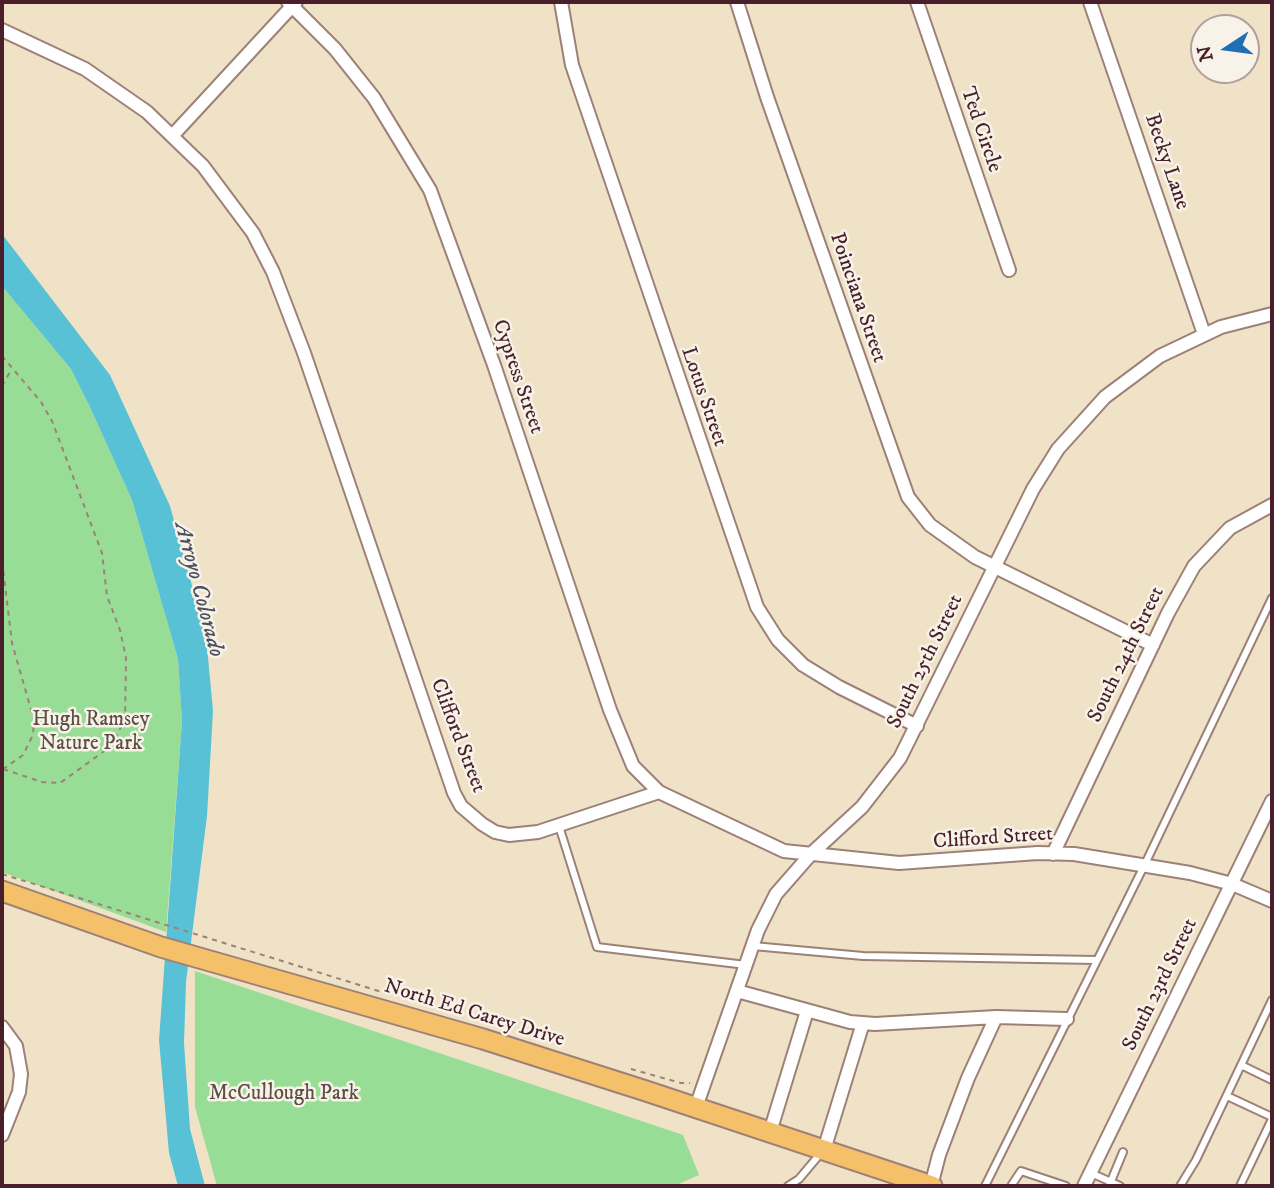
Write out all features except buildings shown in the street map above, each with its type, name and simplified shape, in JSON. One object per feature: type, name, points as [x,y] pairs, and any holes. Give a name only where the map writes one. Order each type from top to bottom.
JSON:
[{"type":"main road","name":"North Ed Carey Drive","points":[[2,891],[161,947],[483,1040],[696,1107],[931,1186]]},
{"type":"street","name":"Lotus Street","points":[[561,2],[572,65],[757,607],[778,640],[803,665],[839,687],[917,726]]},
{"type":"street","name":"Poinciana Street","points":[[737,2],[767,97],[908,497],[930,525],[953,543],[995,568],[1153,645]]},
{"type":"street","name":"Ted Circle","points":[[917,2],[1009,270]]},
{"type":"street","name":"Becky Lane","points":[[1090,2],[1204,334]]},
{"type":"street","points":[[173,135],[292,3]]},
{"type":"street","name":"Cypress Street","points":[[292,3],[335,49],[374,98],[430,190],[489,352],[618,730],[633,766],[659,792]]},
{"type":"street","name":"Clifford Street","points":[[2,30],[95,75],[147,112],[173,135],[229,199],[253,233],[273,272],[304,353],[454,793],[471,816],[495,832],[523,835],[559,826],[659,792],[772,848],[810,854],[931,863],[1053,854],[1145,864],[1232,884],[1272,901]]},
{"type":"street","name":"South 25th Street","points":[[696,1107],[753,946],[776,894],[810,854],[876,792],[900,758],[1045,469],[1072,430],[1105,397],[1141,368],[1204,334],[1272,314]]},
{"type":"street","name":"South 24th Street","points":[[1053,854],[1185,581],[1205,551],[1244,518],[1272,505]]},
{"type":"street","name":"South 23rd Street","points":[[1084,1186],[1272,801]]},
{"type":"street","points":[[737,991],[807,1011],[863,1023],[996,1017],[1067,1019]]},
{"type":"street","points":[[771,1132],[807,1011]]},
{"type":"street","points":[[931,1186],[939,1154],[968,1078],[996,1017]]},
{"type":"street","points":[[824,1150],[863,1023]]},
{"type":"street","points":[[2,1027],[16,1046],[21,1068],[19,1092],[2,1135]]},
{"type":"lane","points":[[985,1186],[1145,864],[1272,598]]},
{"type":"lane","points":[[559,826],[597,947],[746,965]]},
{"type":"lane","points":[[753,946],[863,956],[1096,960]]},
{"type":"lane","points":[[1180,1186],[1270,1011],[1272,1000]]},
{"type":"lane","points":[[1241,1065],[1272,1080]]},
{"type":"lane","points":[[1227,1096],[1272,1118],[1240,1186]]},
{"type":"lane","points":[[788,1186],[799,1179],[824,1150]]},
{"type":"lane","points":[[1109,1184],[1123,1152]]},
{"type":"lane","points":[[1011,1186],[1021,1171],[1066,1186]]},
{"type":"lane","points":[[1091,1173],[1109,1184],[1120,1186]]},
{"type":"path","points":[[2,356],[41,402],[52,421],[102,552],[107,596],[120,630],[126,658],[125,720],[110,747],[60,783],[42,782],[3,769]]},
{"type":"path","points":[[2,386],[12,370]]},
{"type":"path","points":[[2,561],[12,643],[34,720],[33,735],[23,755],[3,769]]},
{"type":"path","points":[[2,874],[394,996]]},
{"type":"green space","name":"Hugh Ramsey Nature Park","points":[[2,286],[71,369],[89,405],[132,500],[178,659],[182,721],[166,932],[2,872]]},
{"type":"green space","name":"McCullough Park","points":[[195,971],[683,1135],[699,1175],[674,1186],[217,1186],[195,1107]]},
{"type":"water","name":"Arroyo Colorado","points":[[2,234],[110,375],[170,506],[206,636],[213,711],[207,816],[186,982],[184,1043],[190,1129],[205,1186],[178,1186],[169,1153],[159,1040],[182,721],[178,659],[132,500],[89,405],[71,369],[2,286]]}]
